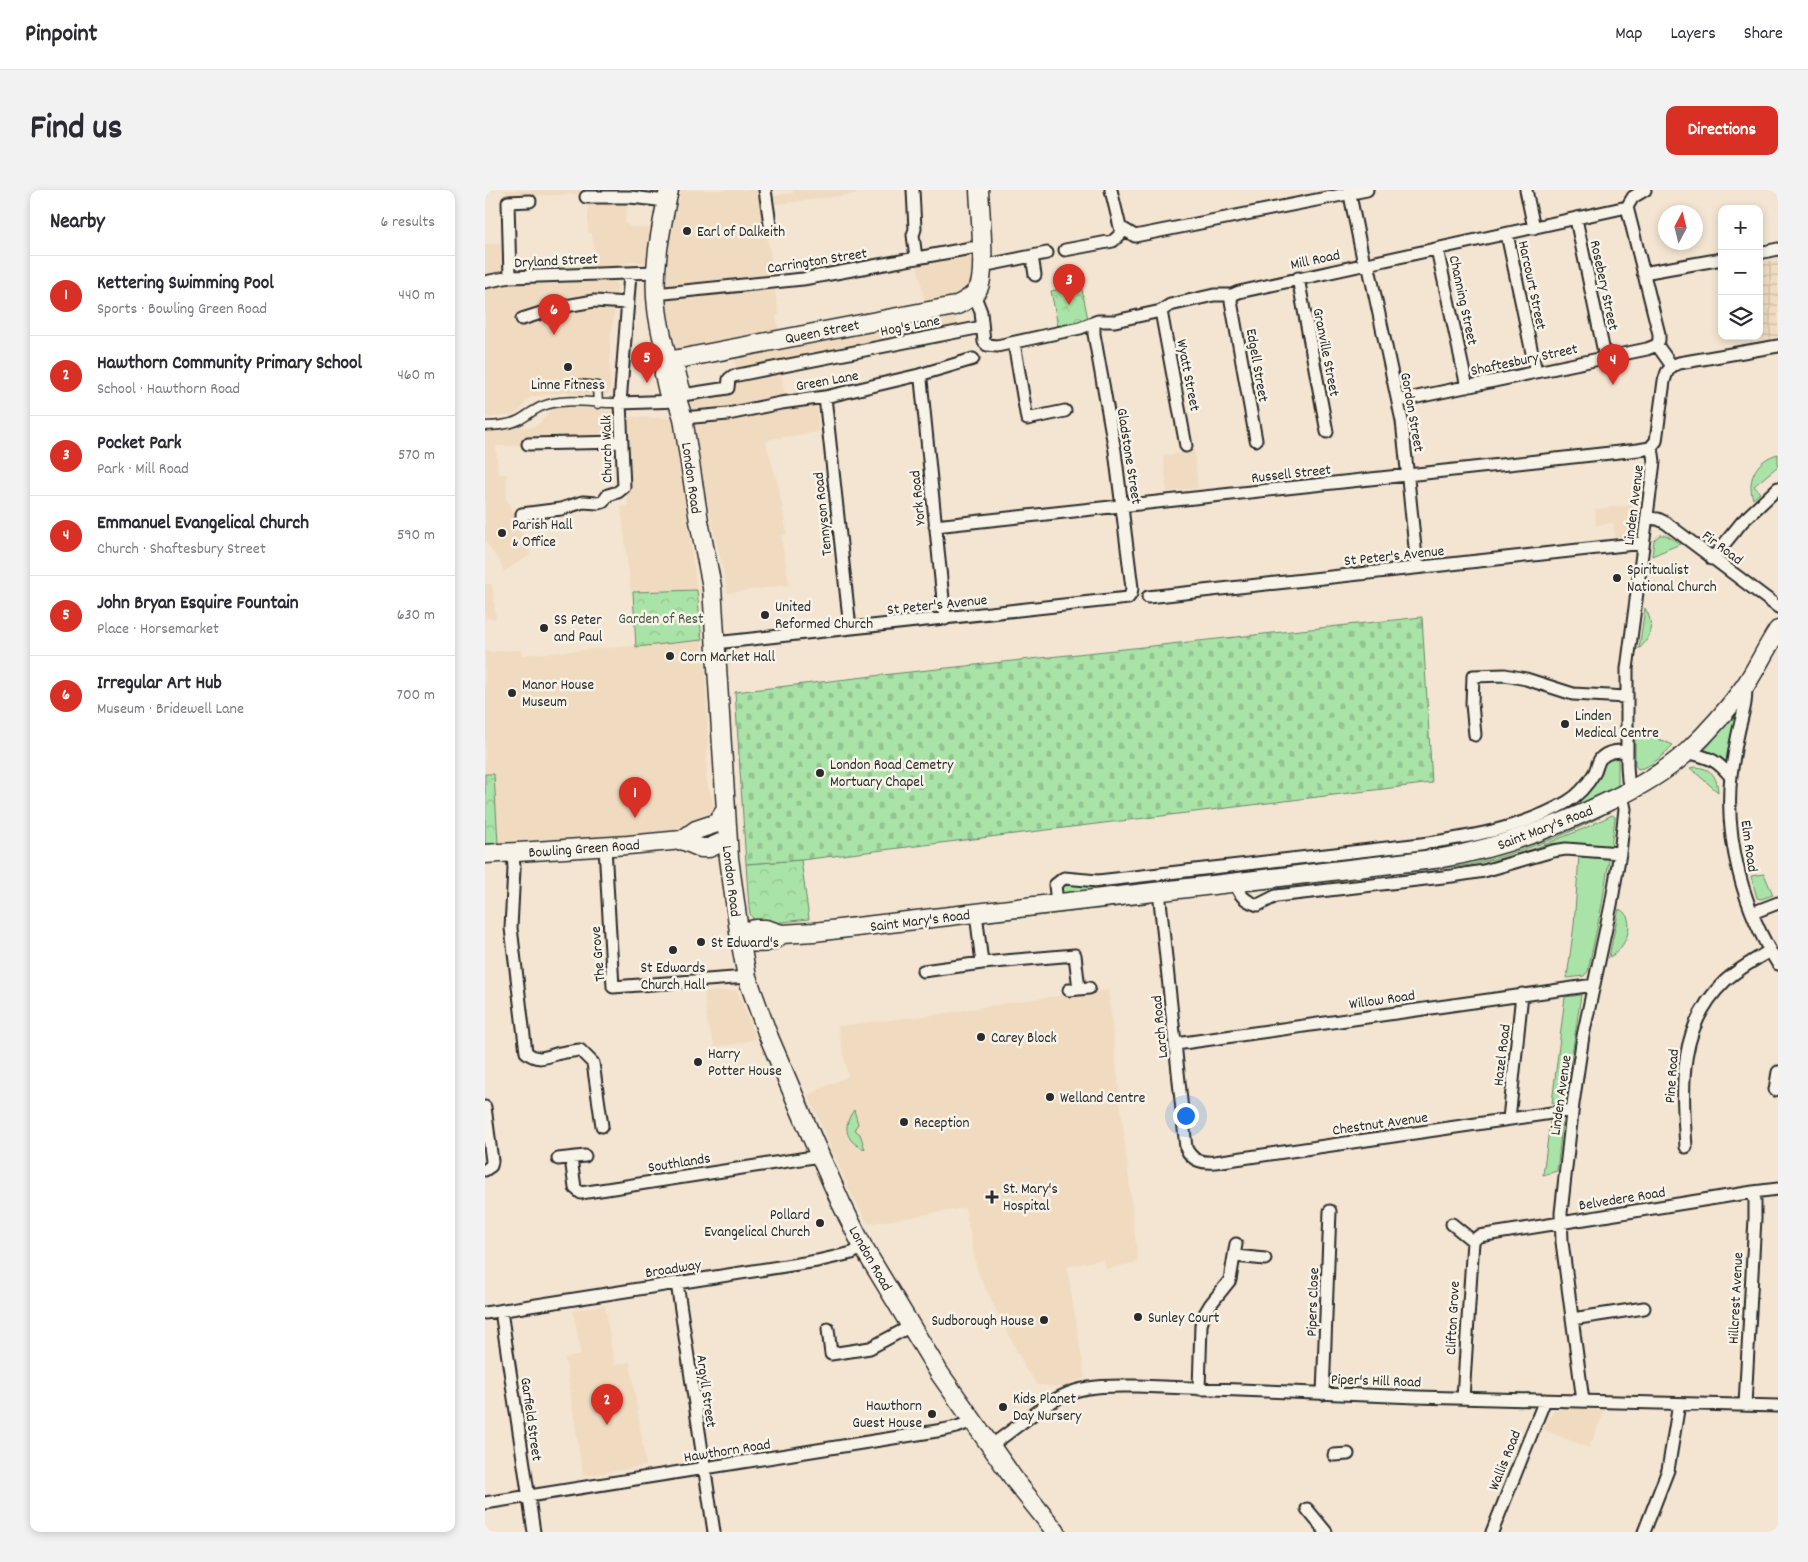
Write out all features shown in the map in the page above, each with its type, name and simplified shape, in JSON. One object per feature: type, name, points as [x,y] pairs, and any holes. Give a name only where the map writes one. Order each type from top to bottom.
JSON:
[{"type":"main road","points":[[974,294],[982,279],[979,190]]},
{"type":"main road","points":[[668,195],[656,283],[657,310],[669,365]]},
{"type":"main road","name":"Queen Street","points":[[669,365],[955,306],[974,294]]},
{"type":"main road","name":"London Road","points":[[669,365],[664,374],[668,392],[679,405],[711,587],[729,864],[747,977],[768,1035],[820,1156],[863,1247],[940,1374],[990,1446],[1056,1532]]},
{"type":"main road","name":"Saint Mary's Road","points":[[740,939],[755,929],[766,929],[782,934],[823,931],[1469,854],[1499,846],[1577,817],[1627,793],[1651,779],[1686,752],[1745,686],[1778,630]]},
{"type":"main road","points":[[685,838],[695,830],[717,823],[725,811]]},
{"type":"main road","name":"Bowling Green Road","points":[[485,854],[605,847],[704,835],[727,840]]},
{"type":"main road","name":"Bowling Green Road","points":[[685,838],[701,848],[709,848]]},
{"type":"main road","points":[[709,848],[727,840]]},
{"type":"main road","points":[[709,848],[729,864]]},
{"type":"street","points":[[765,190],[769,224]]},
{"type":"street","points":[[913,190],[915,229],[913,235],[916,258]]},
{"type":"street","points":[[1111,190],[1118,222],[1124,231],[1137,236],[1349,192],[1367,190]]},
{"type":"street","points":[[1526,190],[1534,228]]},
{"type":"street","points":[[1645,190],[1633,197],[1627,207],[1659,334],[1657,345],[1672,366],[1778,346]]},
{"type":"street","name":"Gordon Street","points":[[1349,192],[1402,421],[1417,568]]},
{"type":"street","points":[[586,197],[668,195]]},
{"type":"street","points":[[510,277],[508,202],[530,201]]},
{"type":"street","name":"Mill Road","points":[[982,327],[983,342],[987,345],[997,346],[1014,343],[1064,332],[1101,321],[1119,320],[1161,310],[1170,305],[1214,294],[1232,295],[1298,278],[1627,207]]},
{"type":"street","name":"Rosebery Street","points":[[1576,219],[1605,357]]},
{"type":"street","points":[[1065,250],[1113,241],[1124,231]]},
{"type":"street","name":"Harcourt Street","points":[[1507,234],[1536,372]]},
{"type":"street","name":"Carrington Street","points":[[630,274],[656,283],[803,279],[971,248],[981,248]]},
{"type":"street","name":"Channing Street","points":[[1437,249],[1467,387]]},
{"type":"street","points":[[1763,252],[1778,250]]},
{"type":"street","points":[[982,266],[1047,253]]},
{"type":"street","points":[[1032,256],[1035,275]]},
{"type":"street","points":[[1643,273],[1718,260]]},
{"type":"street","name":"Dryland Street","points":[[485,282],[510,277],[617,272],[630,274]]},
{"type":"street","name":"Church Walk","points":[[522,522],[522,514],[561,509],[583,502],[603,502],[608,495],[618,492],[623,487],[620,403],[630,274]]},
{"type":"street","name":"Granville Street","points":[[1298,278],[1327,432]]},
{"type":"street","points":[[974,294],[981,312],[982,327]]},
{"type":"street","name":"Edgell Street","points":[[1232,295],[1231,302],[1256,440]]},
{"type":"street","points":[[522,319],[560,307],[594,302],[628,303]]},
{"type":"street","name":"Wyatt Street","points":[[1161,310],[1187,446]]},
{"type":"street","name":"Gladstone Street","points":[[1093,323],[1115,451],[1131,594]]},
{"type":"street","name":"Hog's Lane","points":[[679,405],[728,388],[729,379],[733,376],[982,327]]},
{"type":"street","points":[[1014,343],[1027,419],[1065,411]]},
{"type":"street","name":"Shaftesbury Street","points":[[1397,401],[1647,349],[1657,345]]},
{"type":"street","name":"Green Lane","points":[[679,405],[728,414],[781,403],[825,397],[919,375],[973,359]]},
{"type":"street","name":"Linden Avenue","points":[[1583,1401],[1562,1242],[1562,1202],[1572,1110],[1583,1036],[1610,914],[1620,853],[1627,793],[1627,669],[1654,462],[1650,448],[1656,441],[1665,381],[1667,372],[1672,366]]},
{"type":"street","name":"York Road","points":[[919,375],[945,619]]},
{"type":"street","points":[[579,384],[597,386],[598,404]]},
{"type":"street","name":"Tennyson Road","points":[[825,397],[850,628]]},
{"type":"street","points":[[485,426],[500,426],[517,421],[542,406],[565,401],[598,404],[679,405]]},
{"type":"street","points":[[528,444],[621,442]]},
{"type":"street","name":"Russell Street","points":[[935,526],[1650,448]]},
{"type":"street","points":[[1712,559],[1742,522],[1778,488]]},
{"type":"street","name":"Fir Road","points":[[1647,518],[1658,519],[1666,523],[1778,607]]},
{"type":"street","name":"St Peter's Avenue","points":[[1148,597],[1643,543]]},
{"type":"street","name":"St Peter's Avenue","points":[[715,643],[1107,601],[1128,598],[1131,594]]},
{"type":"street","points":[[1475,735],[1472,704],[1473,676],[1505,675],[1526,679],[1573,694],[1626,697]]},
{"type":"street","name":"Elm Road","points":[[1745,686],[1747,696],[1737,735],[1731,777],[1730,807],[1732,830],[1740,881],[1769,951],[1778,964]]},
{"type":"street","name":"Saint Mary's Road","points":[[1057,903],[1055,885],[1064,878],[1098,881],[1116,879],[1457,839],[1495,830],[1567,802],[1585,787],[1601,758],[1611,752],[1627,751]]},
{"type":"street","points":[[1686,752],[1714,760],[1731,777]]},
{"type":"street","name":"The Grove","points":[[605,847],[613,987],[747,977]]},
{"type":"street","name":"Saint Mary's Road","points":[[1236,882],[1239,894],[1258,905],[1276,896],[1484,871],[1553,851],[1579,849],[1620,853]]},
{"type":"street","points":[[513,852],[511,928],[526,1052],[532,1056],[548,1058],[555,1054],[580,1050],[590,1058],[593,1063],[602,1126]]},
{"type":"street","name":"Larch Road","points":[[1159,891],[1186,1148],[1193,1158]]},
{"type":"street","points":[[1752,913],[1778,903]]},
{"type":"street","points":[[976,913],[982,963]]},
{"type":"street","name":"Pine Road","points":[[1686,1147],[1683,1094],[1684,1075],[1688,1046],[1694,1028],[1705,1007],[1725,981],[1769,951]]},
{"type":"street","points":[[923,972],[982,963],[1075,955],[1079,989]]},
{"type":"street","name":"Willow Road","points":[[1176,1044],[1594,985]]},
{"type":"street","name":"Hazel Road","points":[[1509,1119],[1522,994]]},
{"type":"street","points":[[1775,1090],[1778,1072]]},
{"type":"street","points":[[485,1107],[492,1161],[491,1166],[485,1170]]},
{"type":"street","name":"Chestnut Avenue","points":[[1193,1158],[1204,1163],[1215,1162],[1572,1110]]},
{"type":"street","points":[[558,1159],[585,1156]]},
{"type":"street","name":"Southlands","points":[[571,1158],[575,1188],[581,1193],[820,1156]]},
{"type":"street","name":"Belvedere Road","points":[[1473,1241],[1479,1236],[1778,1189]]},
{"type":"street","name":"Hillcrest Avenue","points":[[1745,1405],[1755,1218],[1753,1192]]},
{"type":"street","name":"Pipers Close","points":[[1323,1394],[1330,1211]]},
{"type":"street","points":[[1452,1224],[1473,1241]]},
{"type":"street","name":"Clifton Grove","points":[[1463,1398],[1471,1247],[1473,1241]]},
{"type":"street","name":"Broadway","points":[[485,1313],[817,1261],[852,1253],[863,1247]]},
{"type":"street","points":[[1199,1389],[1201,1325],[1204,1315],[1230,1280],[1235,1250],[1265,1259]]},
{"type":"street","name":"Argyll Street","points":[[677,1283],[714,1532]]},
{"type":"street","points":[[1572,1319],[1644,1308]]},
{"type":"street","name":"Garfield Street","points":[[501,1311],[534,1532]]},
{"type":"street","points":[[828,1329],[831,1354],[870,1348],[911,1326]]},
{"type":"street","name":"Piper's Hill Road","points":[[990,1446],[1056,1399],[1073,1391],[1095,1387],[1116,1386],[1323,1394],[1778,1406]]},
{"type":"street","name":"Wallis Road","points":[[1492,1532],[1545,1400]]},
{"type":"street","points":[[1644,1532],[1668,1470],[1679,1404]]},
{"type":"street","name":"Hawthorn Road","points":[[485,1503],[943,1430],[972,1421]]},
{"type":"street","points":[[1334,1455],[1348,1454]]},
{"type":"street","points":[[1307,1509],[1326,1532]]},
{"type":"shaded area","points":[[485,190],[501,190],[485,192]]},
{"type":"shaded area","points":[[501,190],[628,190],[625,223],[631,227],[649,228],[646,260],[644,263],[632,261],[619,266],[596,266],[592,233],[588,233],[588,194],[518,196]]},
{"type":"shaded area","points":[[681,190],[759,190],[774,276],[667,286],[667,258]]},
{"type":"shaded area","points":[[793,190],[856,190],[856,194],[771,205],[772,196],[793,193]]},
{"type":"shaded area","points":[[502,243],[502,269],[499,274],[485,276],[485,244]]},
{"type":"shaded area","points":[[969,255],[974,259],[974,277],[971,285],[959,297],[926,307],[917,265]]},
{"type":"shaded area","points":[[1778,259],[1778,337],[1763,340],[1763,295],[1763,262]]},
{"type":"shaded area","points":[[611,279],[615,281],[618,287],[615,297],[571,301],[513,315],[515,325],[521,325],[525,320],[601,305],[615,306],[610,342],[610,391],[607,395],[600,398],[567,392],[533,397],[528,399],[514,415],[485,418],[485,287],[531,282]]},
{"type":"shaded area","points":[[775,290],[779,315],[776,316],[780,335],[678,353],[665,302],[667,299]]},
{"type":"shaded area","points":[[954,312],[958,329],[737,372],[734,354]]},
{"type":"shaded area","points":[[780,370],[785,396],[692,412],[690,397],[729,391],[734,378]]},
{"type":"shaded area","points":[[816,399],[819,432],[770,439],[766,444],[778,484],[787,534],[781,536],[789,585],[728,593],[698,461],[693,422]]},
{"type":"shaded area","points":[[558,405],[613,411],[615,439],[525,446],[496,446],[498,474],[507,474],[506,499],[531,555],[504,571],[485,541],[485,429],[532,427],[539,424],[552,408]]},
{"type":"shaded area","points":[[625,417],[673,418],[697,590],[631,592],[621,507],[628,506],[625,469]]},
{"type":"shaded area","points":[[1194,449],[1198,488],[1167,492],[1163,455]]},
{"type":"shaded area","points":[[1640,504],[1635,535],[1615,538],[1613,523],[1596,525],[1595,509]]},
{"type":"shaded area","points":[[485,584],[492,584],[496,618],[485,619]]},
{"type":"shaded area","points":[[702,640],[705,662],[708,740],[706,778],[715,809],[709,818],[667,832],[498,843],[494,774],[485,774],[485,652],[521,650],[522,655]]},
{"type":"shaded area","points":[[737,990],[756,1039],[715,1047],[707,1022],[704,992]]},
{"type":"shaded area","name":"St. Mary's Hospital","points":[[1108,990],[1138,1262],[1106,1269],[1104,1259],[1067,1267],[1085,1378],[1062,1387],[1037,1385],[1029,1372],[1027,1372],[977,1271],[965,1208],[868,1224],[848,1187],[808,1095],[848,1076],[838,1026],[933,1015],[1034,999]]},
{"type":"shaded area","points":[[605,1305],[614,1365],[630,1362],[646,1466],[583,1476],[565,1358],[581,1355],[573,1310]]},
{"type":"shaded area","points":[[1564,1408],[1605,1410],[1589,1448],[1542,1429],[1554,1411]]},
{"type":"green space","points":[[1081,285],[1088,319],[1058,326],[1051,291]]},
{"type":"green space","points":[[1778,454],[1778,466],[1754,486],[1760,493],[1753,499],[1751,484],[1755,470],[1765,460]]},
{"type":"green space","points":[[1660,535],[1666,535],[1680,544],[1652,556],[1654,540]]},
{"type":"green space","name":"Garden of Rest","points":[[697,590],[702,640],[636,647],[633,592]]},
{"type":"green space","points":[[1645,608],[1650,619],[1650,630],[1647,640],[1639,649]]},
{"type":"green space","points":[[1422,617],[1432,783],[801,860],[746,864],[735,692]]},
{"type":"green space","points":[[1738,711],[1727,762],[1703,752]]},
{"type":"green space","points":[[1635,729],[1673,745],[1648,766],[1638,769],[1635,765]]},
{"type":"green space","points":[[1612,757],[1618,757],[1618,785],[1611,791],[1565,816],[1455,851],[1063,896],[1060,892],[1061,884],[1064,882],[1399,850],[1549,815],[1604,761]]},
{"type":"green space","points":[[1695,767],[1709,771],[1715,777],[1718,792],[1690,768]]},
{"type":"green space","points":[[485,774],[494,774],[498,843],[485,844]]},
{"type":"green space","points":[[1609,810],[1609,812],[1593,821],[1559,837],[1524,850],[1470,865],[1250,891],[1252,889],[1469,862],[1540,841]]},
{"type":"green space","points":[[1612,815],[1615,819],[1611,847],[1580,845],[1476,869],[1475,866],[1533,849]]},
{"type":"green space","points":[[1579,856],[1606,858],[1609,860],[1588,971],[1584,976],[1567,978],[1574,925]]},
{"type":"green space","points":[[801,860],[809,919],[773,923],[754,920],[749,908],[746,864]]},
{"type":"green space","points":[[1764,874],[1773,895],[1761,899],[1757,898],[1751,876]]},
{"type":"green space","points":[[1141,901],[1150,903],[984,922],[988,919]]},
{"type":"green space","points":[[1619,909],[1625,913],[1629,927],[1620,948],[1609,957]]},
{"type":"green space","points":[[1581,995],[1565,1101],[1552,1103],[1565,997]]},
{"type":"green space","points":[[854,1110],[858,1124],[855,1128],[860,1134],[865,1149],[853,1142],[847,1133],[848,1122]]},
{"type":"green space","points":[[1559,1121],[1562,1125],[1557,1171],[1543,1175],[1550,1122]]},
{"type":"place","name":"Earl of Dalkeith","points":[[687,231]]},
{"type":"place","name":"Pocket Park","points":[[1069,305]]},
{"type":"place","name":"Irregular Art Hub","points":[[554,335]]},
{"type":"place","name":"Linne Fitness","points":[[568,367]]},
{"type":"place","name":"John Bryan Esquire Fountain","points":[[647,383]]},
{"type":"place","name":"Emmanuel Evangelical Church","points":[[1613,385]]},
{"type":"place","name":"Parish Hall & Office","points":[[502,533]]},
{"type":"place","name":"Spiritualist National Church","points":[[1617,578]]},
{"type":"place","name":"United Reformed Church","points":[[765,615]]},
{"type":"place","name":"SS Peter and Paul","points":[[544,628]]},
{"type":"place","name":"Corn Market Hall","points":[[670,656]]},
{"type":"place","name":"Manor House Museum","points":[[512,693]]},
{"type":"place","name":"Linden Medical Centre","points":[[1565,724]]},
{"type":"place","name":"London Road Cemetry Mortuary Chapel","points":[[820,773]]},
{"type":"place","name":"Kettering Swimming Pool","points":[[635,818]]},
{"type":"place","name":"St Edward's","points":[[701,942]]},
{"type":"place","name":"St Edwards Church Hall","points":[[673,950]]},
{"type":"place","name":"Carey Block","points":[[981,1037]]},
{"type":"place","name":"Harry Potter House","points":[[698,1062]]},
{"type":"place","name":"Welland Centre","points":[[1050,1097]]},
{"type":"place","name":"Reception","points":[[904,1122]]},
{"type":"place","name":"St. Mary's Hospital","points":[[992,1197]]},
{"type":"place","name":"Pollard Evangelical Church","points":[[820,1223]]},
{"type":"place","name":"Sunley Court","points":[[1138,1317]]},
{"type":"place","name":"Sudborough House","points":[[1044,1320]]},
{"type":"place","name":"Kids Planet Day Nursery","points":[[1003,1407]]},
{"type":"place","name":"Hawthorn Guest House","points":[[932,1414]]},
{"type":"place","name":"Hawthorn Community Primary School","points":[[607,1425]]}]
